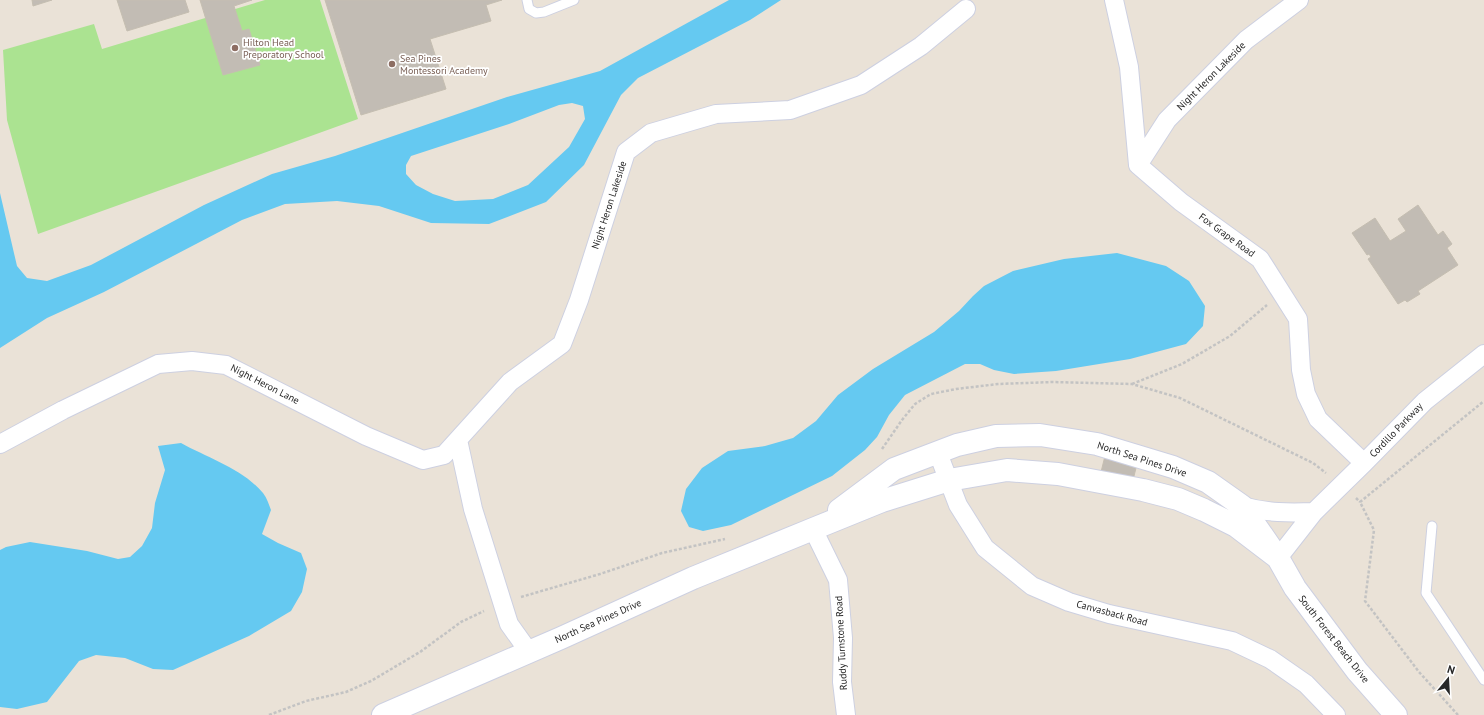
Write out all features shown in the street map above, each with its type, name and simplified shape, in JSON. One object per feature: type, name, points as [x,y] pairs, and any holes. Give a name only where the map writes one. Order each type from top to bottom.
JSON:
[{"type":"street","points":[[1114,0],[1129,67],[1138,165]]},
{"type":"street","name":"Night Heron Lakeside","points":[[1138,165],[1167,120],[1246,40],[1299,0]]},
{"type":"street","name":"Night Heron Lakeside","points":[[458,440],[510,382],[562,344],[579,300],[626,152],[651,133],[716,114],[790,110],[861,85],[921,46],[966,9]]},
{"type":"street","name":"Fox Grape Road","points":[[1138,165],[1181,202],[1260,259],[1298,319],[1301,370],[1306,394],[1318,419],[1364,464]]},
{"type":"street","name":"Cordillo Parkway","points":[[1278,558],[1314,512],[1364,464],[1425,401],[1484,354]]},
{"type":"street","name":"Night Heron Lane","points":[[0,444],[63,410],[158,364],[192,360],[226,364],[366,436],[423,460],[444,455],[458,440]]},
{"type":"street","name":"North Sea Pines Drive","points":[[813,528],[894,469],[957,445],[996,436],[1040,435],[1097,444],[1173,467],[1208,482],[1242,506],[1278,558]]},
{"type":"street","points":[[458,440],[473,509],[509,624],[529,652]]},
{"type":"street","name":"Canvasback Road","points":[[938,453],[958,505],[985,548],[1032,586],[1069,602],[1109,614],[1232,641],[1270,659],[1306,684],[1336,715]]},
{"type":"street","name":"North Sea Pines Drive","points":[[383,715],[529,652],[693,578],[813,528],[882,501],[949,480],[1007,470],[1058,474],[1143,490],[1178,499],[1236,526],[1278,558]]},
{"type":"street","points":[[1242,506],[1277,513],[1314,512]]},
{"type":"street","name":"Ruddy Turnstone Road","points":[[813,528],[838,580],[842,638],[842,682],[846,715]]},
{"type":"street","name":"South Forest Beach Drive","points":[[1278,558],[1300,595],[1357,671],[1396,715]]},
{"type":"lane","points":[[527,0],[529,9],[536,13],[544,12],[574,0]]},
{"type":"lane","points":[[1432,526],[1426,593],[1484,680]]},
{"type":"path","points":[[1132,384],[1182,364],[1230,336],[1282,293]]},
{"type":"path","points":[[878,453],[887,444],[902,420],[915,404],[931,394],[956,389],[998,384],[1053,382],[1132,384],[1180,398],[1313,463],[1360,502],[1374,530],[1365,601],[1419,672],[1458,715]]},
{"type":"path","points":[[1360,502],[1484,401]]},
{"type":"path","points":[[269,715],[306,700],[346,692],[371,681],[420,652],[461,622],[502,603],[662,554],[727,538]]},
{"type":"green space","points":[[265,0],[320,0],[358,119],[38,234],[7,120],[3,50],[94,24],[102,49]]},
{"type":"water","points":[[729,0],[781,0],[750,20],[638,78],[621,95],[584,165],[546,202],[489,224],[431,223],[379,206],[337,201],[285,204],[242,220],[104,292],[47,318],[0,348],[0,193],[17,266],[27,278],[47,281],[91,265],[204,205],[272,174],[335,156],[507,97],[600,71]],"holes":[[[572,103],[583,106],[585,119],[569,147],[528,185],[493,199],[455,201],[433,194],[416,185],[406,174],[406,165],[411,156],[509,124],[559,105]]]},
{"type":"water","points":[[1117,253],[1166,266],[1189,281],[1205,306],[1203,326],[1186,344],[1130,359],[1056,371],[1014,374],[994,370],[980,364],[965,364],[905,395],[889,415],[877,437],[865,450],[832,476],[731,525],[703,531],[689,527],[681,511],[686,489],[702,468],[728,451],[765,446],[793,438],[816,421],[838,395],[873,369],[934,332],[959,311],[984,286],[1013,271],[1064,259]]},
{"type":"water","points":[[181,443],[246,477],[264,495],[271,510],[262,534],[301,553],[307,569],[302,592],[291,611],[249,636],[173,670],[153,669],[125,658],[96,655],[79,661],[47,702],[17,709],[0,707],[0,550],[6,547],[30,542],[87,551],[118,559],[130,557],[142,546],[152,528],[155,503],[165,470],[158,446]]},
{"type":"building","points":[[32,0],[52,0],[33,6]]},
{"type":"building","points":[[117,0],[185,0],[189,12],[127,31]]},
{"type":"building","name":"Hilton Head Preporatory School","points":[[200,0],[252,0],[234,6],[242,31],[249,29],[260,65],[223,75]]},
{"type":"building","name":"Sea Pines Montessori Academy","points":[[325,0],[502,0],[486,5],[491,21],[430,39],[446,89],[361,115]]},
{"type":"building","points":[[1418,205],[1438,235],[1443,231],[1452,244],[1447,248],[1458,265],[1418,291],[1420,294],[1407,302],[1405,300],[1398,304],[1368,259],[1371,257],[1369,254],[1367,255],[1352,233],[1375,218],[1390,241],[1406,231],[1398,219]]},
{"type":"building","points":[[1106,452],[1138,460],[1133,480],[1101,472]]},
{"type":"place","name":"Hilton Head Preporatory School","points":[[235,48]]},
{"type":"place","name":"Sea Pines Montessori Academy","points":[[392,64]]}]
